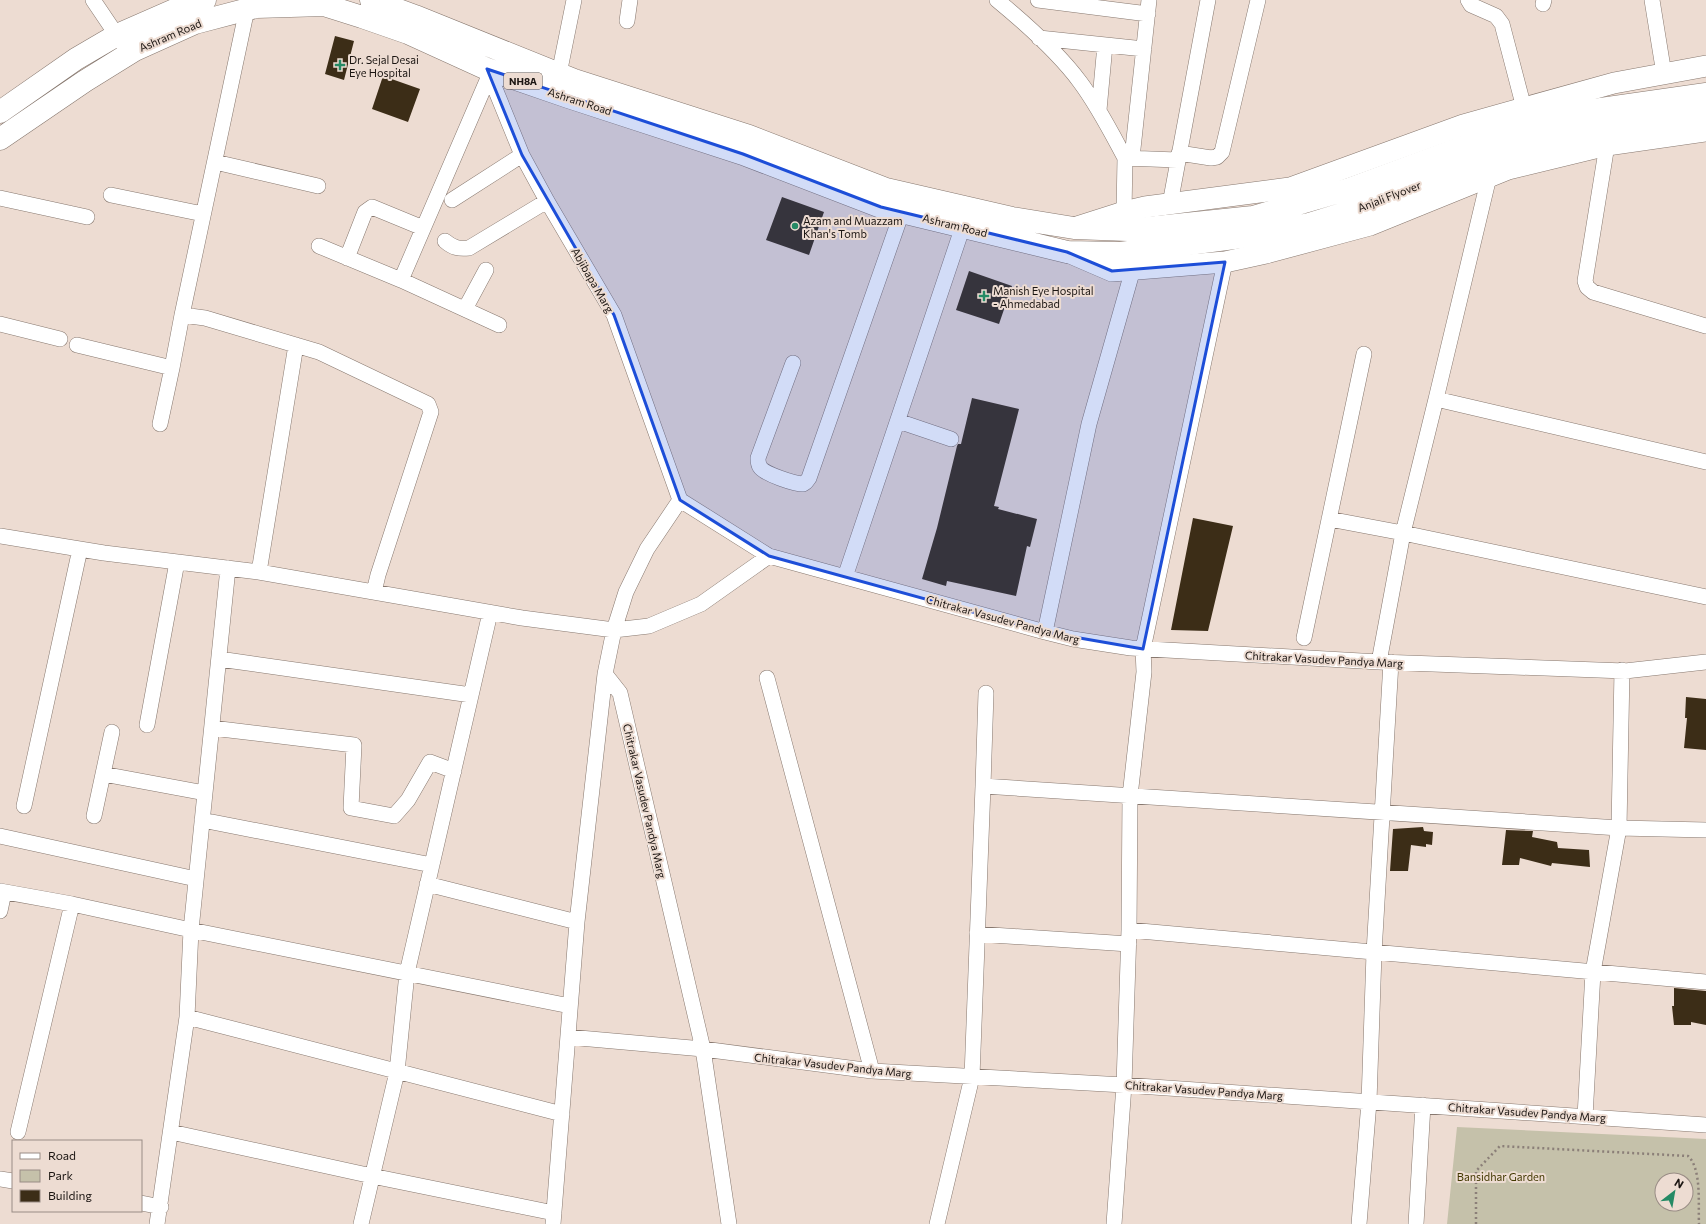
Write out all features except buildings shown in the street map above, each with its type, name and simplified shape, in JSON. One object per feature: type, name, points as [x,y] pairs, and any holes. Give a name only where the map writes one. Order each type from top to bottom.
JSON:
[{"type":"main road","name":"Ashram Road","points":[[0,112],[76,59],[117,36],[188,4],[205,0]]},
{"type":"main road","name":"Ashram Road","points":[[371,0],[559,74],[749,136],[886,189],[1012,218],[1074,228]]},
{"type":"main road","name":"Ashram Road","points":[[0,139],[85,80],[128,54],[194,23],[277,3],[324,3],[408,33],[488,73],[568,97],[743,154],[881,207],[1067,252]]},
{"type":"main road","name":"Anjali Flyover","points":[[1074,228],[1126,221],[1252,217],[1349,189],[1514,128],[1580,112],[1706,94]]},
{"type":"main road","name":"Anjali Flyover","points":[[1067,252],[1127,261],[1309,224],[1358,208],[1524,145],[1579,133],[1706,115]]},
{"type":"street","points":[[93,0],[128,54]]},
{"type":"street","points":[[559,74],[574,0]]},
{"type":"street","points":[[626,21],[630,0]]},
{"type":"street","points":[[997,0],[1026,24],[1079,81],[1129,158]]},
{"type":"street","points":[[1038,0],[1149,7],[1129,158],[1126,221],[1170,204],[1290,188],[1463,125],[1614,82],[1706,66]]},
{"type":"street","points":[[1170,204],[1208,0]]},
{"type":"street","points":[[1129,158],[1218,157],[1222,152],[1258,0]]},
{"type":"street","points":[[1468,0],[1471,5],[1496,16],[1502,24],[1524,108]]},
{"type":"street","points":[[1652,0],[1664,74]]},
{"type":"street","points":[[160,424],[247,9]]},
{"type":"street","points":[[1039,38],[1144,49]]},
{"type":"street","points":[[1099,110],[1105,45]]},
{"type":"street","points":[[400,280],[488,73]]},
{"type":"street","name":"Abjibapa Marg","points":[[488,73],[522,156],[614,315],[680,500]]},
{"type":"street","points":[[1045,632],[1089,424],[1127,261],[1225,262],[1266,253],[1370,225],[1508,169],[1607,145],[1706,131]]},
{"type":"street","points":[[1607,145],[1585,281],[1587,287],[1593,292],[1706,326]]},
{"type":"street","points":[[452,200],[522,156]]},
{"type":"street","points":[[215,162],[318,186]]},
{"type":"street","points":[[1359,1224],[1369,1102],[1374,953],[1382,813],[1385,662],[1403,533],[1489,177]]},
{"type":"street","points":[[111,195],[204,214]]},
{"type":"street","points":[[0,198],[87,218]]},
{"type":"street","points":[[445,240],[451,246],[459,249],[470,248],[547,201]]},
{"type":"street","points":[[347,258],[365,212],[372,207],[423,228]]},
{"type":"street","points":[[793,363],[758,462],[761,468],[768,473],[798,484],[803,484],[809,478],[902,212]]},
{"type":"street","points":[[845,577],[963,226]]},
{"type":"street","points":[[319,246],[400,280],[499,325]]},
{"type":"street","points":[[1114,1224],[1124,1085],[1129,937],[1130,796],[1144,672],[1143,649],[1225,262]]},
{"type":"street","points":[[465,310],[486,270]]},
{"type":"street","points":[[182,315],[205,318],[319,352],[423,400],[428,404],[431,412],[378,575],[374,592]]},
{"type":"street","points":[[0,324],[60,339]]},
{"type":"street","points":[[77,345],[172,368]]},
{"type":"street","points":[[259,572],[296,345]]},
{"type":"street","points":[[1304,638],[1364,354]]},
{"type":"street","points":[[1436,399],[1706,462]]},
{"type":"street","points":[[898,421],[951,439]]},
{"type":"street","points":[[171,1132],[372,1176],[554,1219],[577,922],[605,674],[614,630],[626,592],[647,548],[680,500]]},
{"type":"street","name":"Chitrakar Vasudev Pandya Marg","points":[[680,500],[769,556],[1073,639],[1143,649],[1385,662],[1622,670],[1706,662]]},
{"type":"street","points":[[1329,519],[1403,533],[1706,598]]},
{"type":"street","points":[[0,536],[80,549],[259,572],[490,612],[614,630],[648,626],[701,604],[769,556]]},
{"type":"street","points":[[24,806],[80,549]]},
{"type":"street","points":[[147,725],[177,562]]},
{"type":"street","points":[[157,1224],[161,1207],[187,1017],[191,930],[228,568]]},
{"type":"street","points":[[361,1224],[397,1072],[407,973],[490,612]]},
{"type":"street","points":[[219,659],[471,695]]},
{"type":"street","points":[[1585,1116],[1593,972],[1619,828],[1622,670]]},
{"type":"street","name":"Chitrakar Vasudev Pandya Marg","points":[[605,674],[620,693],[702,1049]]},
{"type":"street","points":[[767,678],[872,1071]]},
{"type":"street","points":[[937,1224],[972,1077],[986,692]]},
{"type":"street","points":[[212,728],[354,745],[351,808],[394,816],[408,800],[430,762],[454,771]]},
{"type":"street","points":[[94,816],[112,732]]},
{"type":"street","points":[[103,774],[205,793]]},
{"type":"street","points":[[983,786],[1619,828],[1706,830]]},
{"type":"street","points":[[202,820],[432,865]]},
{"type":"street","points":[[0,836],[196,879]]},
{"type":"street","points":[[427,884],[577,922]]},
{"type":"street","points":[[0,911],[2,892],[72,904],[191,930],[570,1006]]},
{"type":"street","points":[[18,1132],[72,904]]},
{"type":"street","points":[[977,934],[1129,937],[1374,953],[1706,982]]},
{"type":"street","points":[[187,1017],[562,1114]]},
{"type":"street","name":"Chitrakar Vasudev Pandya Marg","points":[[568,1037],[702,1049],[872,1071],[1124,1085],[1706,1125]]},
{"type":"street","points":[[702,1049],[729,1224]]},
{"type":"street","points":[[1416,1224],[1423,1105]]},
{"type":"street","points":[[0,1179],[12,1181]]},
{"type":"street","points":[[142,1203],[161,1207]]},
{"type":"path","points":[[1476,1224],[1476,1171],[1500,1146],[1688,1156],[1693,1161],[1697,1174],[1699,1224]]},
{"type":"highlighted area","points":[[487,69],[743,154],[881,207],[1067,252],[1112,271],[1225,262],[1143,649],[1045,632],[769,556],[680,500],[614,315],[522,155]]},
{"type":"green space","name":"Bansidhar Garden","points":[[1457,1127],[1706,1139],[1706,1224],[1447,1224]]},
{"type":"place","name":"Dr. Sejal Desai Eye Hospital","points":[[340,65]]},
{"type":"place","name":"Azam and Muazzam Khan's Tomb","points":[[795,226]]},
{"type":"place","name":"Manish Eye Hospital - Ahmedabad","points":[[984,296]]}]
